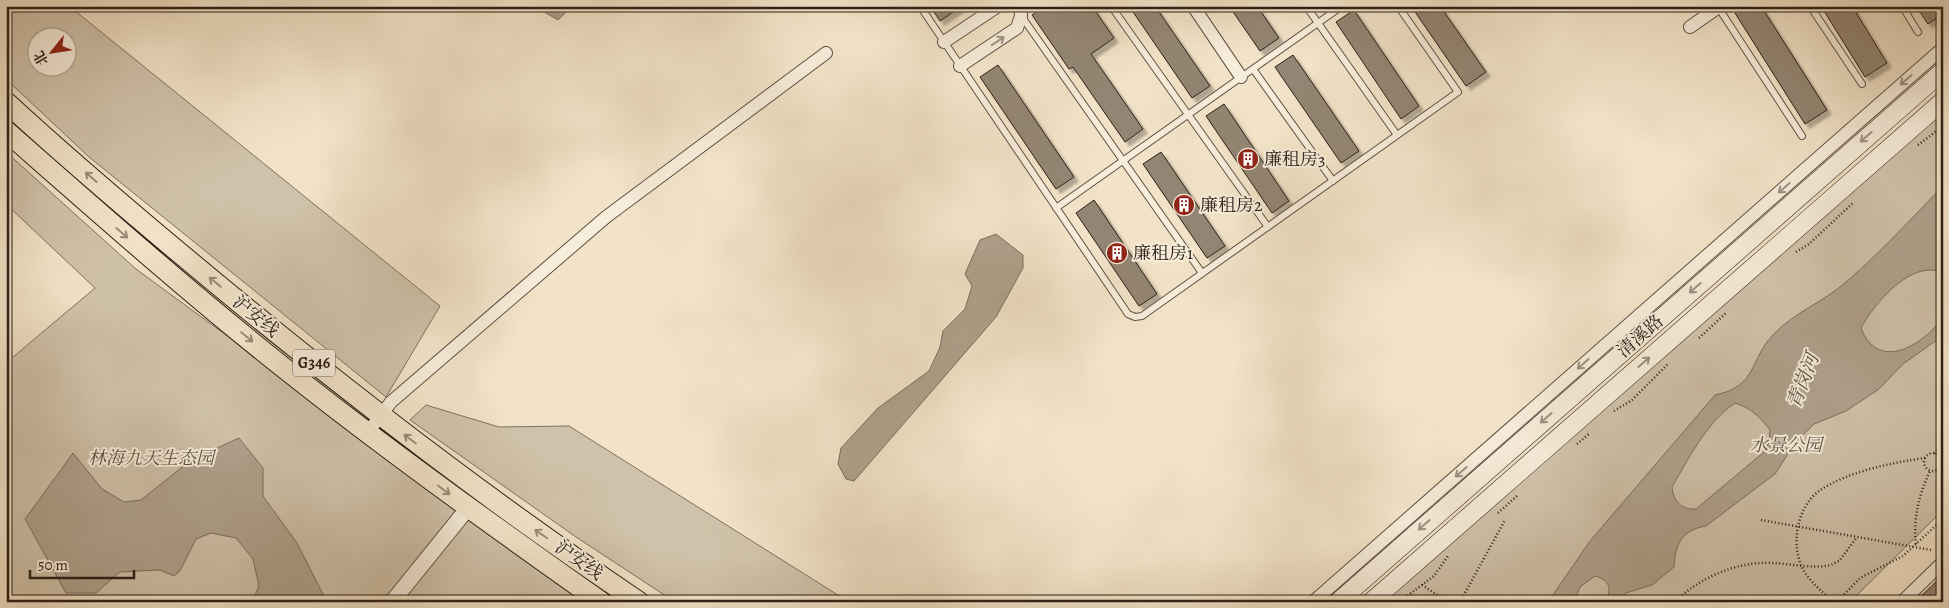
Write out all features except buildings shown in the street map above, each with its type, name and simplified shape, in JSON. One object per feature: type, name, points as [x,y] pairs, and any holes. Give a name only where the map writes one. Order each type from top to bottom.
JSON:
[{"type":"highway","name":"沪安线","points":[[6,102],[142,222],[380,416],[475,488],[639,602]]},
{"type":"highway","name":"沪安线","points":[[6,131],[127,237],[256,345],[468,508],[600,602]]},
{"type":"main road","name":"清溪路","points":[[1338,602],[1943,71]]},
{"type":"main road","points":[[1926,85],[1942,101]]},
{"type":"main road","name":"清溪路","points":[[1371,602],[1942,101]]},
{"type":"main road","points":[[1750,239],[1765,256]]},
{"type":"street","points":[[944,42],[998,6]]},
{"type":"street","points":[[1194,6],[1241,77]]},
{"type":"street","points":[[1690,26],[1719,7]]},
{"type":"street","points":[[960,66],[1017,28],[1021,11]]},
{"type":"street","points":[[1314,602],[1943,48]]},
{"type":"street","points":[[368,432],[391,402],[606,217],[826,53]]},
{"type":"street","points":[[392,602],[468,508]]},
{"type":"street","points":[[1902,602],[1943,562]]},
{"type":"lane","points":[[920,6],[1128,314],[1135,317],[1142,316],[1458,92],[1398,6]]},
{"type":"lane","points":[[1111,6],[1268,227]]},
{"type":"lane","points":[[1306,6],[1397,135]]},
{"type":"lane","points":[[1056,208],[1342,6]]},
{"type":"lane","points":[[1810,6],[1862,84]]},
{"type":"lane","points":[[1902,6],[1918,32]]},
{"type":"lane","points":[[1719,7],[1802,136]]},
{"type":"lane","points":[[1021,11],[1122,161],[1202,274]]},
{"type":"lane","points":[[1253,69],[1332,181]]},
{"type":"path","points":[[1935,454],[1943,439]]},
{"type":"path","points":[[1833,602],[1812,582],[1798,555],[1798,527],[1807,505],[1819,491],[1866,470],[1894,462],[1925,458],[1930,454],[1940,457],[1941,466],[1937,470],[1930,470],[1924,466],[1925,458]]},
{"type":"path","points":[[1916,544],[1914,522],[1919,498],[1930,470]]},
{"type":"path","points":[[1838,602],[1860,578],[1903,556],[1943,519]]},
{"type":"path","points":[[1460,602],[1505,520]]},
{"type":"path","points":[[1762,520],[1931,550]]},
{"type":"path","points":[[1674,602],[1688,589],[1726,570],[1755,564],[1831,566],[1839,561],[1857,537]]},
{"type":"path","points":[[1422,585],[1448,602]]},
{"type":"green space","points":[[6,6],[69,6],[440,306],[386,397],[89,157],[6,79]]},
{"type":"green space","name":"水景公园","points":[[1943,101],[1943,510],[1850,602],[1371,602]]},
{"type":"green space","name":"林海九天生态园","points":[[6,152],[136,269],[590,602],[6,602],[6,363],[95,288],[6,204]]},
{"type":"green space","points":[[426,405],[499,427],[569,426],[849,602],[675,602],[576,537],[410,420]]},
{"type":"water","points":[[534,6],[572,6],[558,20]]},
{"type":"water","name":"青岗河","points":[[1943,186],[1943,273],[1931,270],[1907,277],[1884,296],[1861,328],[1869,342],[1878,349],[1889,352],[1913,345],[1925,337],[1943,317],[1941,337],[1903,364],[1879,389],[1846,411],[1814,424],[1795,443],[1775,474],[1706,526],[1691,531],[1681,539],[1676,551],[1674,567],[1652,585],[1626,593],[1617,602],[1604,602],[1609,593],[1609,586],[1604,580],[1595,576],[1581,586],[1573,602],[1548,602],[1590,541],[1715,395],[1729,391],[1746,379],[1765,344],[1781,327],[1827,296],[1858,272]],"holes":[[[1735,403],[1746,408],[1763,421],[1770,430],[1769,442],[1764,452],[1696,509],[1686,508],[1676,500],[1672,487],[1707,430]]]},
{"type":"water","points":[[996,234],[1023,255],[1023,268],[996,317],[854,481],[846,479],[838,464],[841,448],[878,408],[929,371],[940,347],[943,331],[965,309],[972,286],[965,274],[980,240]]},
{"type":"water","points":[[239,438],[263,468],[263,496],[297,543],[327,602],[252,602],[259,586],[253,559],[236,538],[211,533],[196,539],[180,571],[174,576],[160,570],[120,572],[96,593],[66,593],[25,519],[73,453],[102,489],[124,502],[141,500],[191,460]]},
{"type":"place","name":"廉租房3","points":[[1248,159]]},
{"type":"place","name":"廉租房2","points":[[1184,205]]},
{"type":"place","name":"廉租房1","points":[[1117,253]]}]
